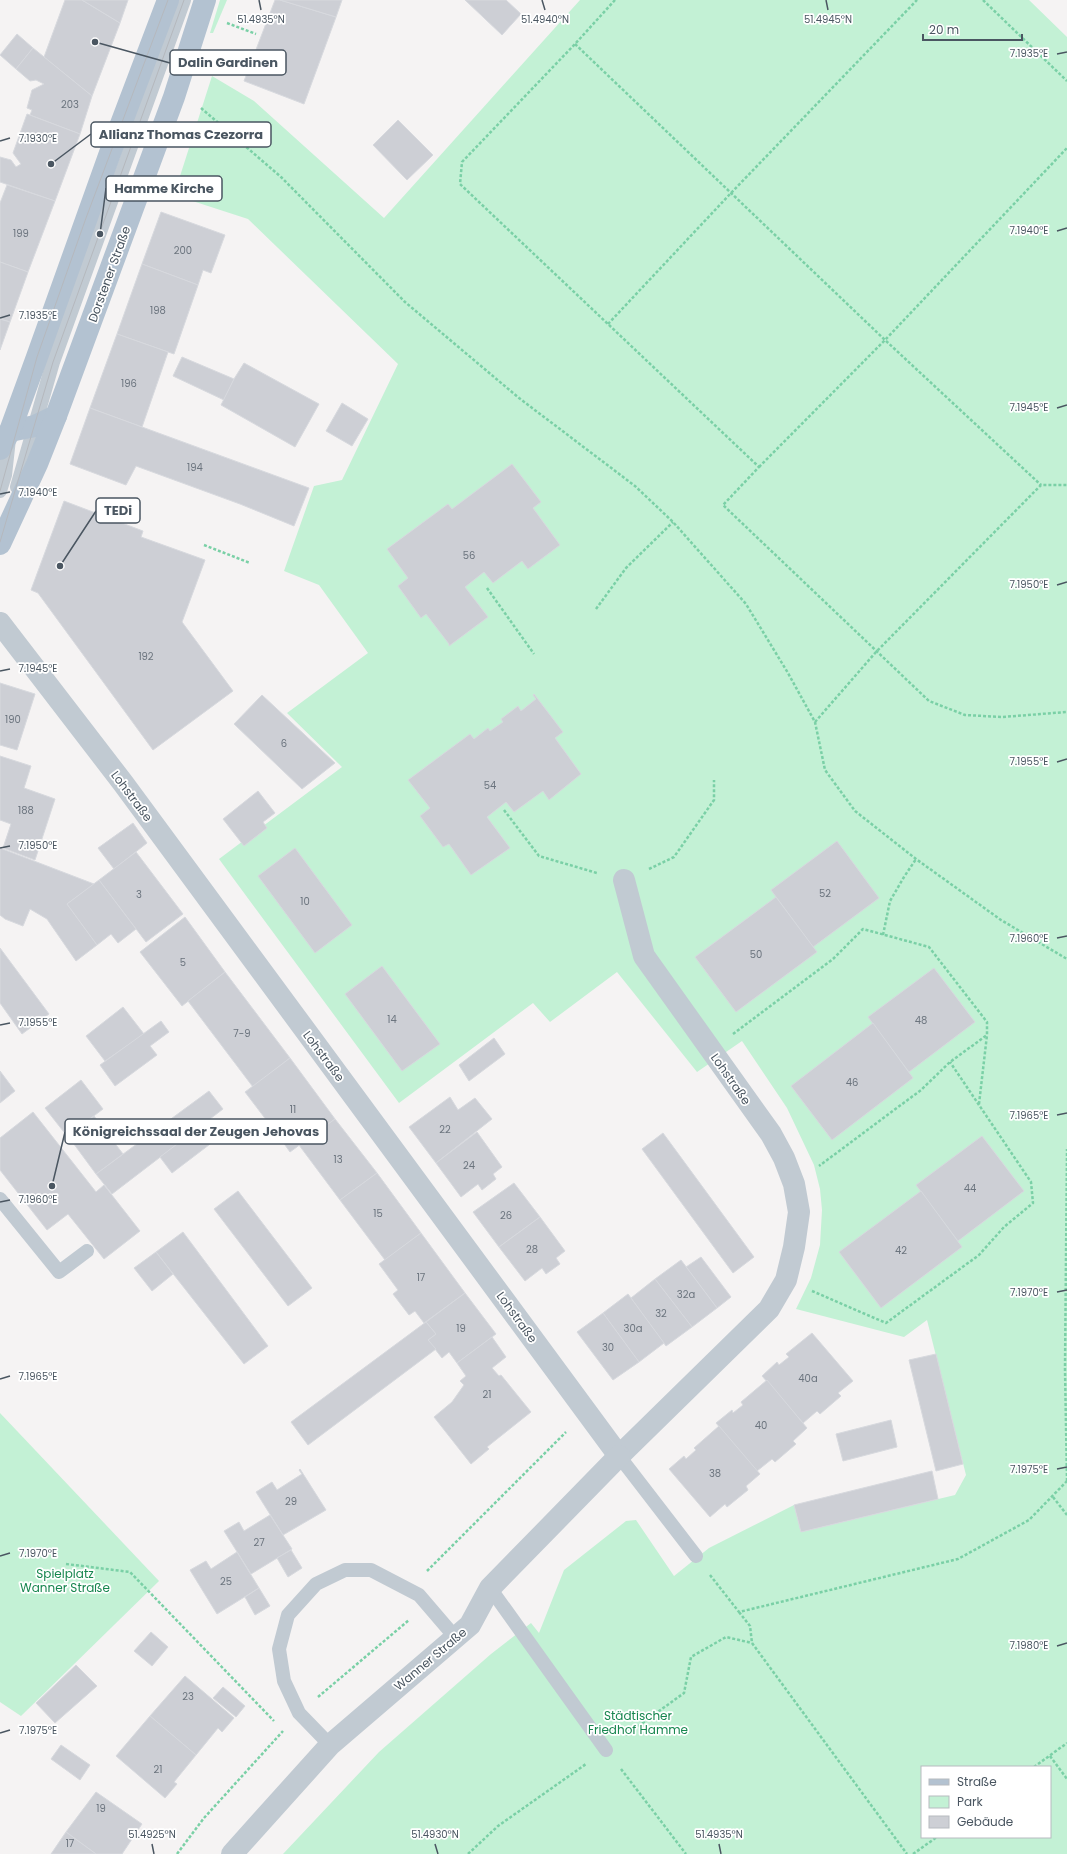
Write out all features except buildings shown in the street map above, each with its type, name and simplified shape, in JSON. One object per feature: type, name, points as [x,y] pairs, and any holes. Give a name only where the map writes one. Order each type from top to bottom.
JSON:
[{"type":"main road","points":[[3,436],[168,0]]},
{"type":"main road","name":"Dorstener Straße","points":[[0,543],[37,464],[56,416],[174,97],[204,0]]},
{"type":"main road","points":[[3,436],[35,426],[56,416]]},
{"type":"street","name":"Lohstraße","points":[[0,623],[123,783],[619,1456],[748,1332],[769,1309],[786,1280],[794,1247],[799,1212],[794,1184],[784,1158],[770,1134],[644,956],[624,880]]},
{"type":"street","name":"Wanner Straße","points":[[232,1854],[313,1762],[330,1745],[454,1637],[470,1625],[490,1588],[619,1456]]},
{"type":"lane","points":[[0,543],[53,362],[184,0]]},
{"type":"lane","points":[[0,491],[5,475],[3,436]]},
{"type":"lane","points":[[0,1199],[58,1272],[87,1251]]},
{"type":"lane","points":[[619,1456],[696,1556]]},
{"type":"lane","points":[[330,1745],[299,1713],[284,1681],[279,1649],[288,1615],[316,1584],[345,1570],[371,1570],[419,1595],[454,1637]]},
{"type":"lane","points":[[490,1588],[606,1750]]},
{"type":"path","points":[[615,0],[462,162],[460,184],[759,467]]},
{"type":"path","points":[[608,324],[731,193],[917,0]]},
{"type":"path","points":[[983,0],[1067,82]]},
{"type":"path","points":[[226,23],[256,34]]},
{"type":"path","points":[[575,44],[885,340],[1041,485],[1067,485]]},
{"type":"path","points":[[197,104],[281,177],[406,302],[519,398],[635,486],[673,522],[746,604],[788,673],[815,722],[825,770],[855,811],[916,859],[1001,920],[1067,959]]},
{"type":"path","points":[[1067,148],[885,340],[723,505],[929,701],[965,715],[1002,717],[1067,712]]},
{"type":"path","points":[[815,722],[876,652],[1041,485]]},
{"type":"path","points":[[596,609],[626,568],[673,522]]},
{"type":"path","points":[[204,545],[250,563]]},
{"type":"path","points":[[487,588],[534,654]]},
{"type":"path","points":[[504,810],[539,856],[579,869],[624,880],[674,857],[714,800],[714,780]]},
{"type":"path","points":[[883,935],[890,901],[916,859]]},
{"type":"path","points":[[711,1050],[833,959],[863,929],[929,947],[987,1022],[987,1035],[979,1104]]},
{"type":"path","points":[[794,1184],[921,1090],[950,1062],[987,1035]]},
{"type":"path","points":[[786,1280],[886,1323],[979,1255],[1004,1227],[1033,1204],[1031,1182],[950,1062]]},
{"type":"path","points":[[740,1612],[958,1558],[1029,1520],[1067,1481],[1065,1361],[1067,1149]]},
{"type":"path","points":[[427,1571],[586,1412]]},
{"type":"path","points":[[1053,1497],[1067,1515]]},
{"type":"path","points":[[696,1556],[750,1626],[752,1643],[907,1854]]},
{"type":"path","points":[[66,1564],[130,1572],[275,1722]]},
{"type":"path","points":[[279,1727],[313,1762]]},
{"type":"path","points":[[1035,1766],[1067,1743]]},
{"type":"path","points":[[606,1750],[686,1854]]},
{"type":"path","points":[[1050,1756],[1067,1779]]},
{"type":"path","points":[[913,1854],[936,1838]]},
{"type":"green space","points":[[220,0],[227,0],[213,33],[210,33]]},
{"type":"green space","name":"Städtischer Friedhof Hamme","points":[[580,0],[1029,0],[1067,37],[1067,1854],[283,1854],[379,1752],[491,1654],[531,1623],[539,1633],[564,1570],[626,1521],[636,1520],[674,1576],[709,1548],[794,1505],[801,1532],[955,1495],[966,1475],[927,1320],[904,1337],[796,1309],[811,1278],[820,1245],[822,1210],[820,1189],[814,1165],[787,1108],[742,1041],[697,1072],[617,972],[550,1022],[533,1003],[399,1103],[219,859],[342,767],[287,713],[368,653],[319,585],[284,571],[314,486],[342,480],[398,364],[248,219],[174,195],[212,76],[254,101],[384,218]]},
{"type":"green space","name":"Spielplatz Wanner Straße","points":[[0,1413],[159,1581],[21,1716],[0,1702]]},
{"type":"tram line","points":[[0,491],[37,357],[86,218],[168,0]]},
{"type":"tram line","points":[[0,542],[53,362],[184,0]]},
{"type":"place","name":"Dalin Gardinen","points":[[95,42]]},
{"type":"place","name":"Allianz Thomas Czezorra","points":[[51,164]]},
{"type":"place","name":"Hamme Kirche","points":[[100,234]]},
{"type":"place","name":"TEDi","points":[[60,566]]},
{"type":"place","name":"Königreichssaal der Zeugen Jehovas","points":[[52,1186]]}]
